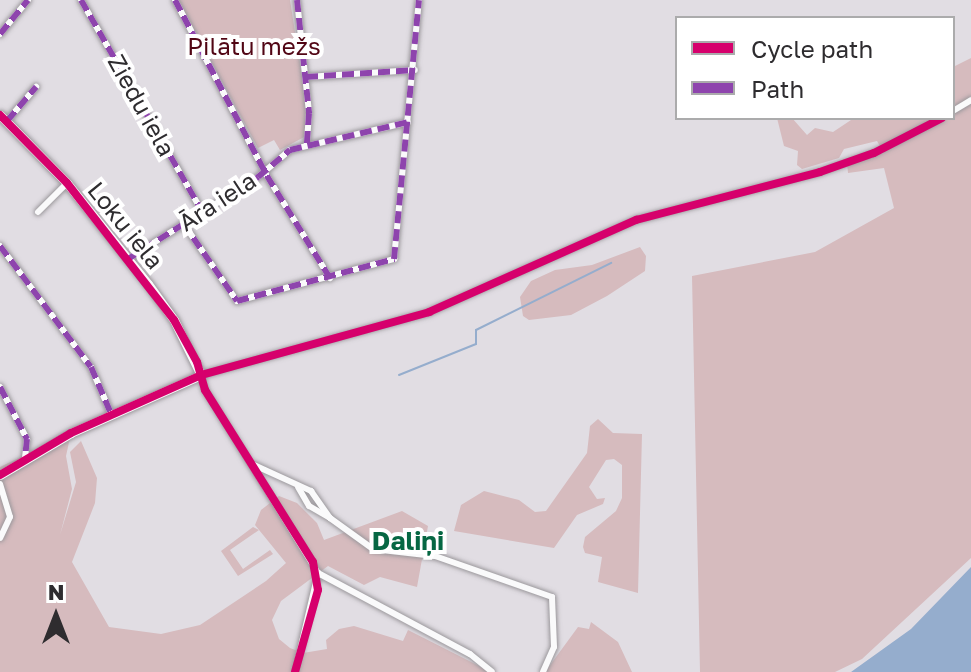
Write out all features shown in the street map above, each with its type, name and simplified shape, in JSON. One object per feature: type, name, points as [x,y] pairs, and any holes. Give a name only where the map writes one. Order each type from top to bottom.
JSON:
[{"type":"street","points":[[0,34],[28,0]]},
{"type":"street","name":"Ziedu iela","points":[[81,0],[202,211]]},
{"type":"street","name":"Āra iela","points":[[175,0],[265,169]]},
{"type":"street","points":[[297,0],[306,77],[307,145]]},
{"type":"street","points":[[183,223],[237,301],[330,278],[398,253],[419,0]]},
{"type":"street","points":[[306,77],[415,70]]},
{"type":"street","points":[[4,118],[36,87]]},
{"type":"street","name":"Loku iela","points":[[4,118],[67,183],[128,259],[174,320],[201,375]]},
{"type":"street","points":[[0,475],[25,457],[201,375],[411,316],[636,220],[820,172],[874,153],[938,120]]},
{"type":"street","name":"Āra iela","points":[[128,259],[277,158],[307,145],[408,122]]},
{"type":"street","points":[[265,169],[330,278]]},
{"type":"street","points":[[38,212],[67,183]]},
{"type":"street","points":[[0,246],[91,367],[112,416]]},
{"type":"street","points":[[201,375],[318,573],[470,654],[492,672]]},
{"type":"street","points":[[0,387],[27,439],[25,457]]},
{"type":"street","points":[[254,465],[321,498],[330,518]]},
{"type":"street","points":[[0,467],[11,466]]},
{"type":"street","points":[[0,484],[10,517],[0,538]]},
{"type":"street","points":[[298,487],[309,506],[373,549],[435,556],[552,597],[554,647],[543,672]]},
{"type":"street","points":[[295,672],[318,573]]},
{"type":"green space","name":"Pilātu mežs","points":[[178,0],[290,0],[308,115],[306,136],[280,150],[274,140],[258,148]]},
{"type":"green space","points":[[971,58],[971,558],[862,659],[835,672],[700,672],[692,276],[815,252],[894,208],[884,168],[848,173],[847,163],[884,153],[877,141],[844,149],[839,158],[802,169],[797,165],[798,151],[784,146],[778,120],[794,120],[807,135],[815,128],[833,132],[851,120],[955,120],[955,66]]},
{"type":"green space","points":[[640,247],[646,256],[645,271],[607,296],[571,315],[529,320],[523,316],[520,297],[531,281],[555,270],[592,265]]},
{"type":"green space","points":[[598,419],[613,433],[642,434],[638,593],[598,582],[602,557],[585,553],[583,547],[585,537],[616,511],[622,498],[622,465],[614,459],[606,460],[589,487],[597,499],[605,498],[603,504],[577,515],[554,548],[454,531],[461,505],[484,491],[519,500],[535,512],[546,511],[587,453],[590,426]]},
{"type":"green space","points":[[71,433],[66,456],[72,489],[60,535],[76,482],[70,452],[81,441],[97,478],[95,503],[72,562],[109,627],[161,634],[200,625],[266,581],[286,563],[255,525],[261,510],[279,496],[297,503],[317,523],[324,540],[402,511],[428,526],[417,587],[380,577],[364,585],[328,566],[281,601],[272,620],[279,639],[303,653],[327,649],[326,640],[339,629],[354,626],[403,641],[408,630],[491,672],[0,672],[0,467]]},
{"type":"green space","points":[[253,527],[259,530],[230,550],[243,569],[270,550],[273,554],[238,576],[221,551]]},
{"type":"green space","points":[[591,622],[618,642],[632,672],[545,672],[578,627],[589,629]]},
{"type":"water","points":[[971,567],[971,672],[851,672],[911,629]]},
{"type":"waterway","points":[[399,375],[476,344],[476,330],[611,263]]},
{"type":"marked path","points":[[0,34],[28,0]]},
{"type":"marked path","points":[[81,0],[202,211]]},
{"type":"marked path","points":[[175,0],[267,176],[330,278]]},
{"type":"marked path","points":[[297,0],[309,113],[307,145]]},
{"type":"marked path","points":[[183,223],[237,301],[394,259],[419,0]]},
{"type":"marked path","points":[[306,77],[415,70]]},
{"type":"marked path","points":[[7,121],[36,87]]},
{"type":"marked path","points":[[128,259],[258,177],[290,150],[408,122]]},
{"type":"marked path","points":[[0,246],[91,367],[112,416]]},
{"type":"marked path","points":[[0,387],[27,439],[25,457]]},
{"type":"cycle path","points":[[0,115],[67,183],[174,320],[197,362],[205,390],[313,562],[318,590],[295,672]]},
{"type":"cycle path","points":[[0,475],[71,433],[201,375],[429,312],[636,220],[820,172],[874,153],[938,120]]},
{"type":"district","name":"Daliņi","points":[[408,541]]}]
